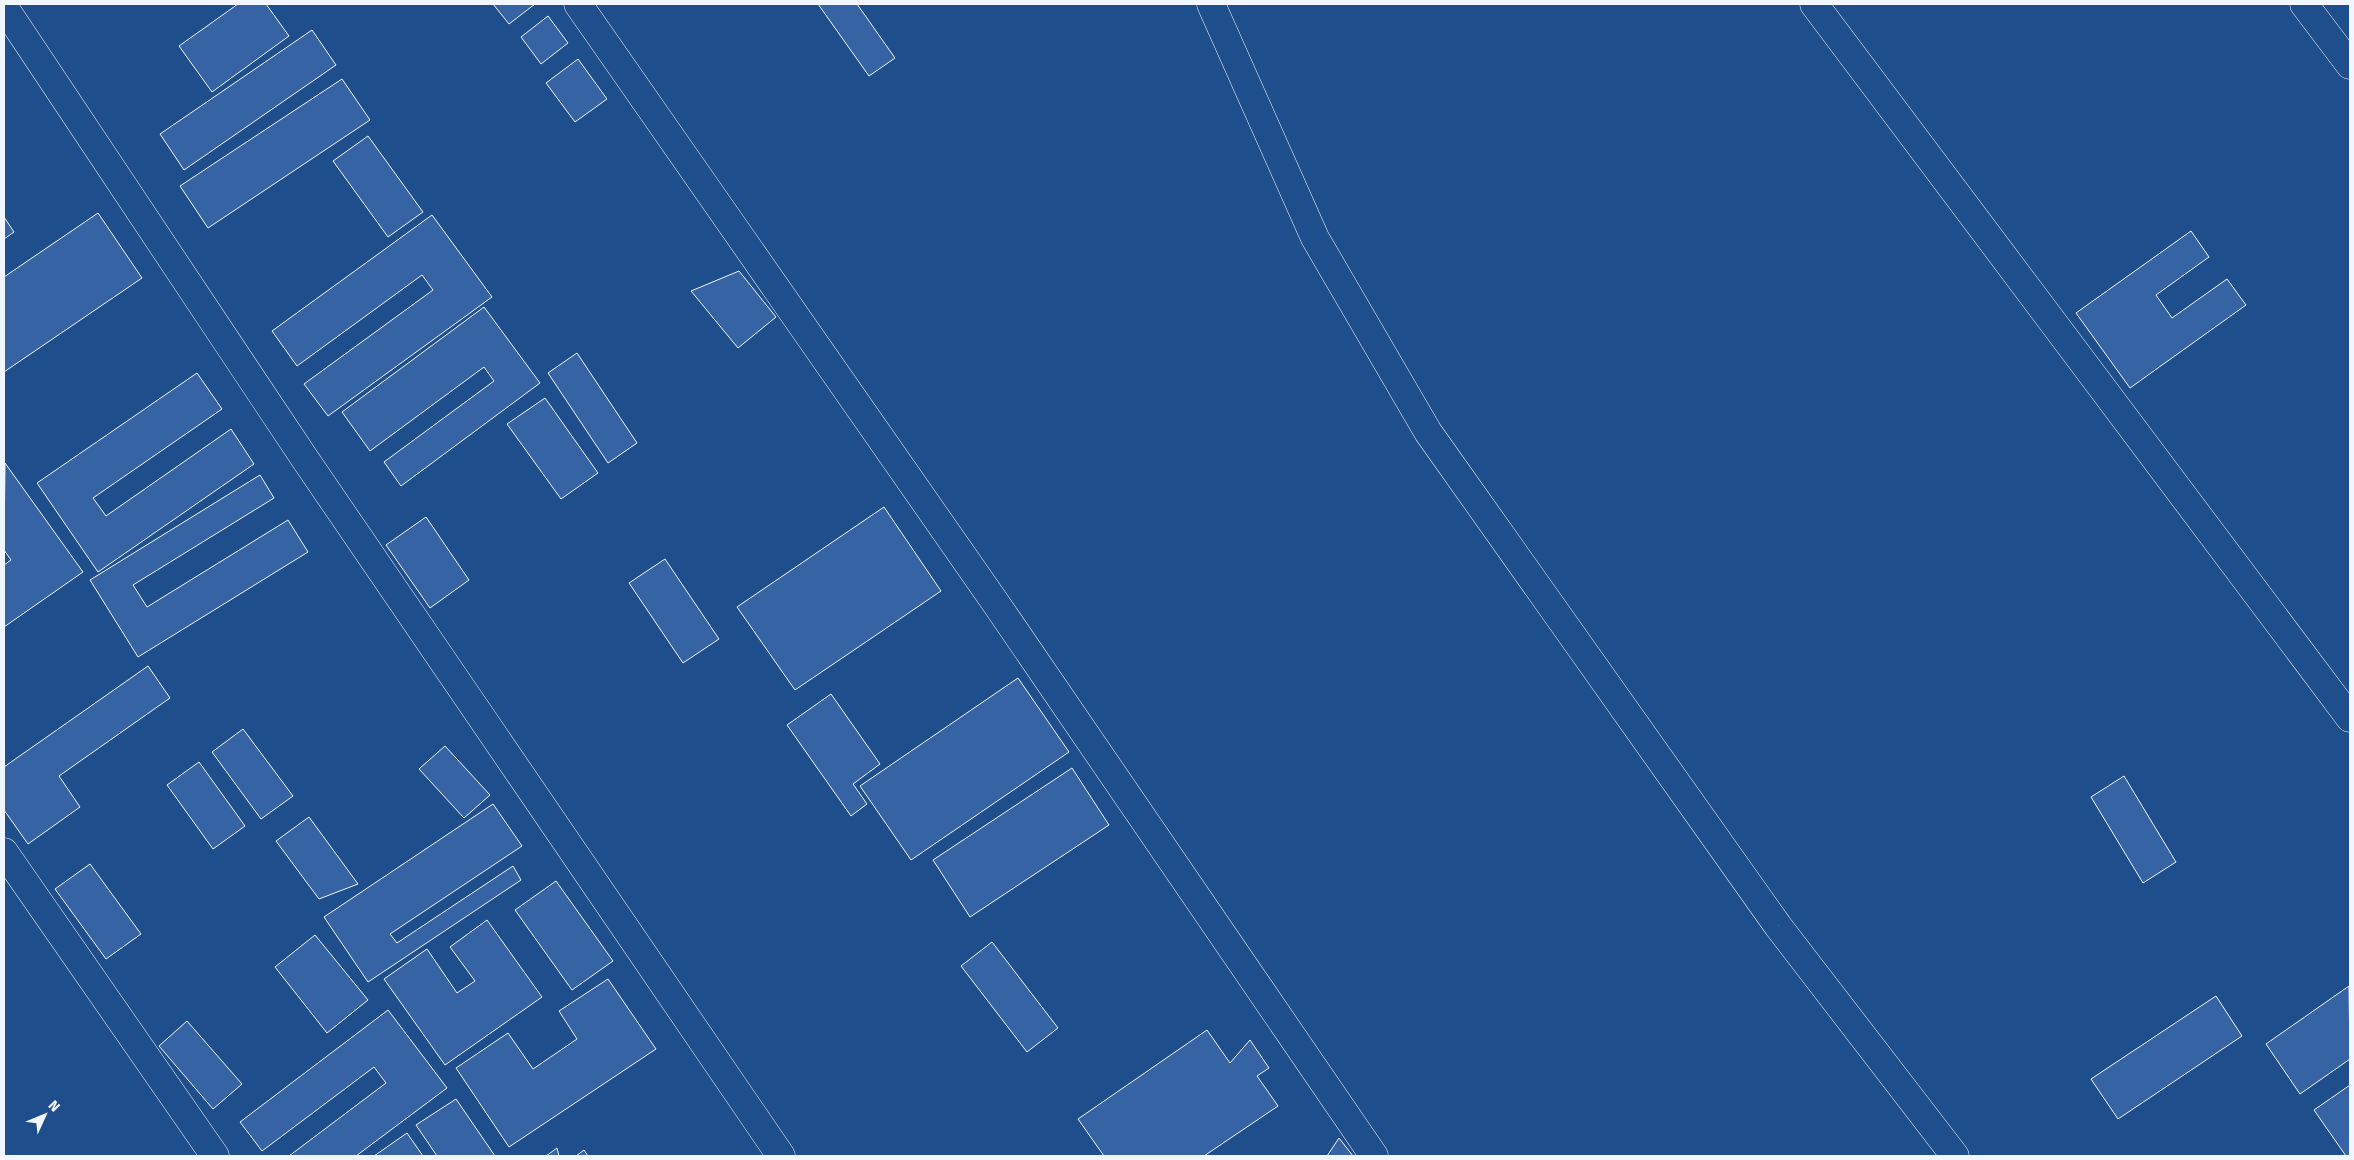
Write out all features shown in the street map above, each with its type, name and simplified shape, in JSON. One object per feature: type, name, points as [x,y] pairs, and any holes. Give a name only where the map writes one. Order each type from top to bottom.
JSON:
[{"type":"street","points":[[578,4],[997,605],[1374,1156]]},
{"type":"street","points":[[1211,4],[1316,238],[1428,432],[1778,926],[1956,1156]]},
{"type":"street","points":[[1814,4],[2350,718]]},
{"type":"street","points":[[2304,4],[2350,64]]},
{"type":"street","points":[[4,7],[305,459],[781,1156]]},
{"type":"street","points":[[4,852],[215,1156]]},
{"type":"building","points":[[238,4],[266,4],[289,36],[212,92],[179,46]]},
{"type":"building","points":[[493,4],[535,4],[509,24]]},
{"type":"building","points":[[818,4],[857,4],[895,58],[869,76]]},
{"type":"building","points":[[548,16],[568,43],[541,64],[521,37]]},
{"type":"building","points":[[312,30],[336,65],[184,170],[160,134]]},
{"type":"building","points":[[578,59],[607,99],[575,122],[546,83]]},
{"type":"building","points":[[342,79],[370,120],[208,228],[180,186]]},
{"type":"building","points":[[368,136],[423,212],[388,237],[333,161]]},
{"type":"building","points":[[98,213],[142,278],[4,372],[4,277]]},
{"type":"building","points":[[432,215],[492,297],[328,416],[304,384],[433,290],[422,275],[297,366],[272,331]]},
{"type":"building","points":[[4,217],[14,232],[4,239]]},
{"type":"building","points":[[2191,231],[2209,257],[2156,295],[2172,318],[2227,279],[2246,305],[2130,388],[2076,313]]},
{"type":"building","points":[[739,271],[776,317],[738,348],[691,291]]},
{"type":"building","points":[[484,307],[540,383],[401,486],[384,462],[494,381],[484,367],[370,451],[342,412]]},
{"type":"building","points":[[577,353],[637,443],[608,463],[548,373]]},
{"type":"building","points":[[197,373],[222,409],[93,498],[106,516],[231,429],[254,464],[98,572],[37,483]]},
{"type":"building","points":[[545,398],[598,473],[561,499],[507,424]]},
{"type":"building","points":[[5,463],[83,572],[4,627],[4,565],[11,560],[4,550]]},
{"type":"building","points":[[260,475],[274,498],[133,585],[147,607],[288,520],[308,552],[138,657],[90,580]]},
{"type":"building","points":[[884,507],[941,591],[795,690],[737,607]]},
{"type":"building","points":[[426,517],[469,580],[430,608],[386,545]]},
{"type":"building","points":[[665,559],[719,639],[683,663],[629,583]]},
{"type":"building","points":[[148,666],[170,698],[59,776],[80,807],[28,844],[4,810],[4,767]]},
{"type":"building","points":[[1018,678],[1069,752],[911,860],[860,786]]},
{"type":"building","points":[[831,694],[880,764],[853,784],[867,804],[851,816],[787,725]]},
{"type":"building","points":[[243,729],[293,796],[261,819],[212,752]]},
{"type":"building","points":[[445,746],[490,795],[464,818],[419,769]]},
{"type":"building","points":[[199,762],[245,826],[213,849],[167,785]]},
{"type":"building","points":[[1072,768],[1109,825],[970,917],[933,860]]},
{"type":"building","points":[[2124,776],[2176,862],[2143,883],[2091,797]]},
{"type":"building","points":[[493,804],[522,846],[390,934],[397,943],[513,866],[521,880],[368,982],[324,917]]},
{"type":"building","points":[[309,817],[358,884],[319,899],[276,841]]},
{"type":"building","points":[[90,864],[141,934],[106,959],[55,889]]},
{"type":"building","points":[[556,881],[613,961],[572,990],[515,910]]},
{"type":"building","points":[[487,920],[542,997],[445,1065],[384,979],[427,949],[457,993],[475,981],[450,947]]},
{"type":"building","points":[[315,935],[368,1000],[327,1033],[275,967]]},
{"type":"building","points":[[992,942],[1058,1028],[1027,1052],[961,966]]},
{"type":"building","points":[[608,979],[656,1049],[509,1147],[456,1068],[508,1033],[533,1069],[577,1039],[559,1011]]},
{"type":"building","points":[[2349,986],[2350,1059],[2300,1094],[2266,1044]]},
{"type":"building","points":[[2216,996],[2242,1036],[2118,1119],[2091,1079]]},
{"type":"building","points":[[388,1010],[447,1088],[356,1156],[289,1156],[386,1083],[374,1067],[262,1151],[240,1122]]},
{"type":"building","points":[[187,1021],[242,1084],[213,1109],[159,1046]]},
{"type":"building","points":[[1207,1030],[1230,1063],[1250,1040],[1269,1068],[1257,1076],[1278,1106],[1204,1156],[1104,1156],[1078,1119]]},
{"type":"building","points":[[2350,1085],[2350,1156],[2346,1156],[2314,1110]]},
{"type":"building","points":[[456,1099],[495,1156],[437,1156],[416,1125]]},
{"type":"building","points":[[407,1133],[423,1156],[374,1156]]},
{"type":"building","points":[[1339,1138],[1353,1156],[1327,1156]]},
{"type":"building","points":[[557,1148],[559,1156],[546,1156]]},
{"type":"building","points":[[584,1150],[588,1156],[576,1156]]}]
